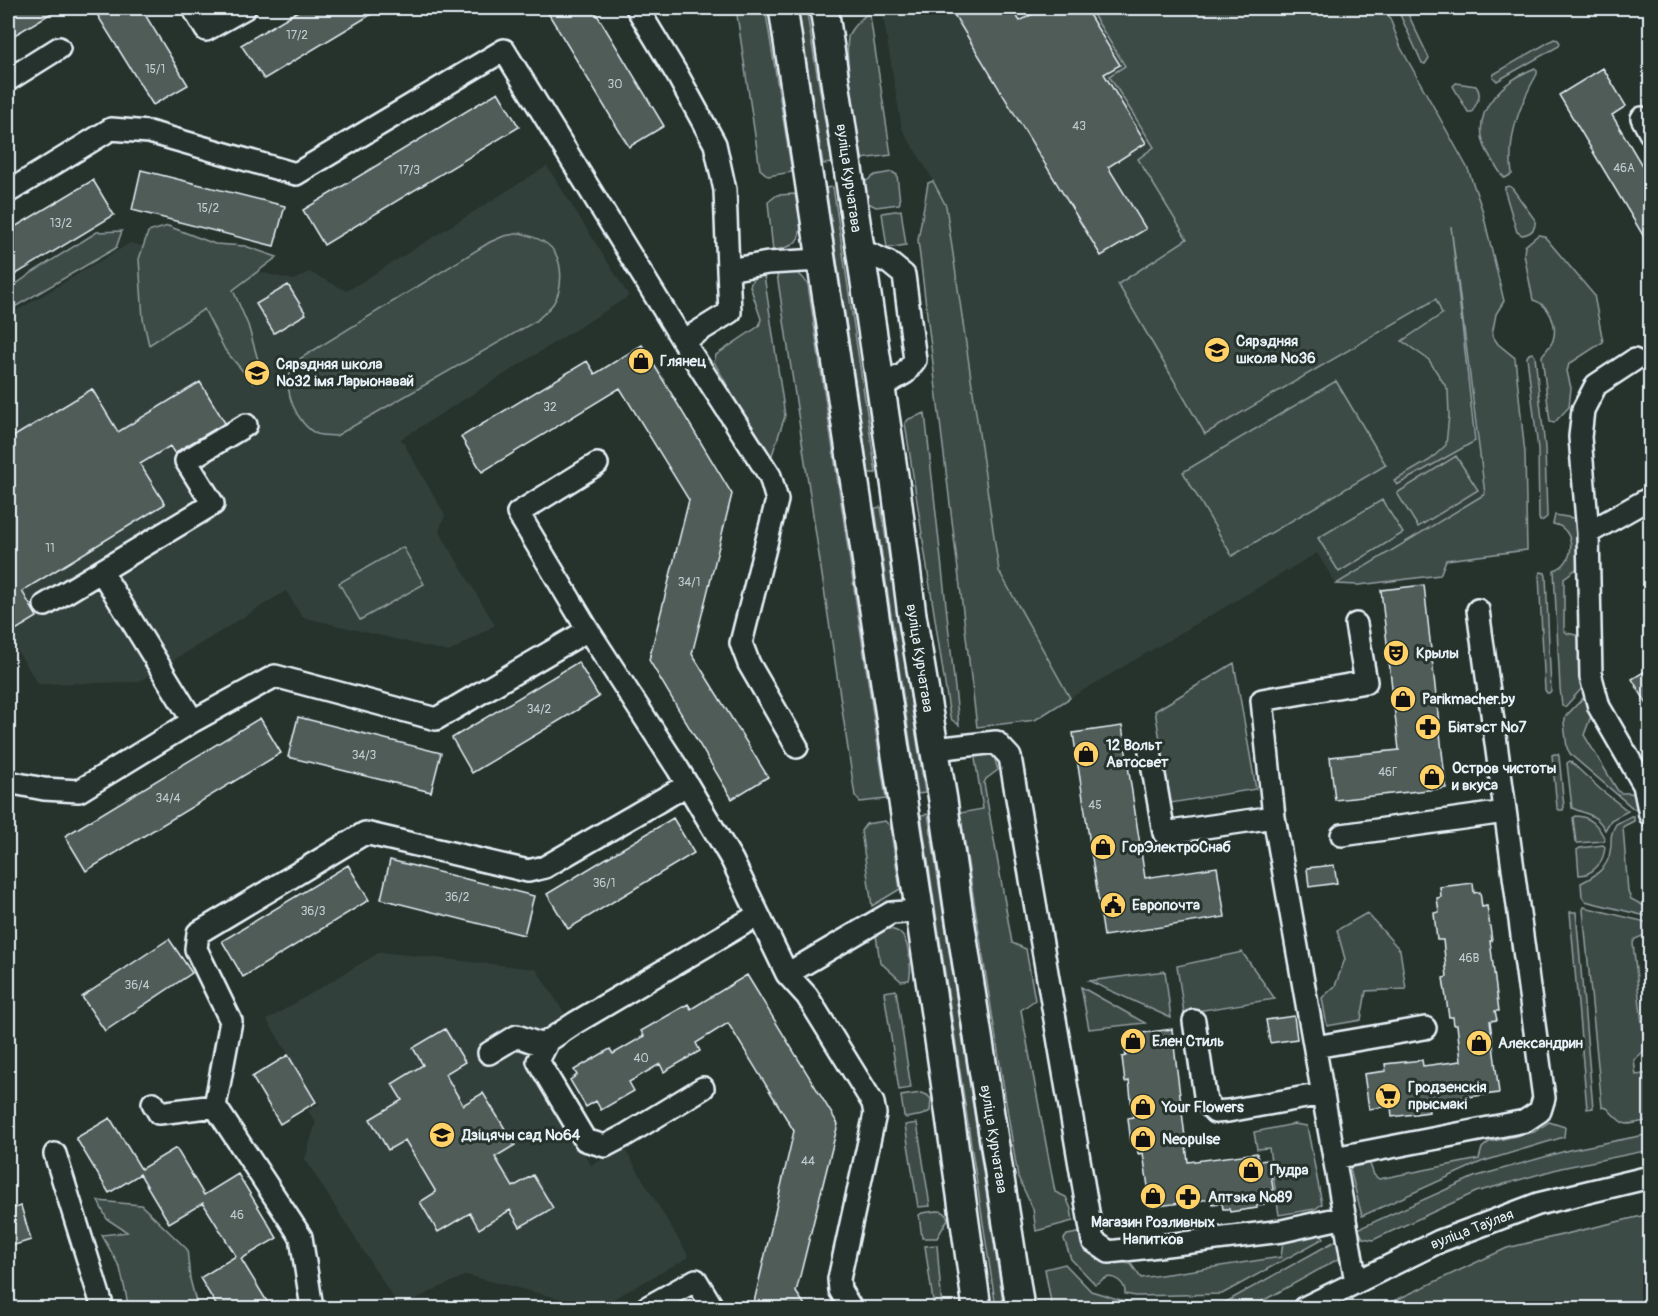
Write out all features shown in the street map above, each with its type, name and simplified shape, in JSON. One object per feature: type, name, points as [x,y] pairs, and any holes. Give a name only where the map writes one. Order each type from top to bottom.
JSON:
[{"type":"main road","points":[[783,8],[978,1308]]},
{"type":"main road","name":"вуліца Курчатава","points":[[824,8],[896,489],[912,615],[935,749],[1020,1308]]},
{"type":"main road","points":[[856,493],[896,489]]},
{"type":"street","points":[[193,8],[206,30],[245,8]]},
{"type":"street","points":[[637,8],[715,144],[725,190],[730,312],[684,341]]},
{"type":"street","points":[[8,80],[59,48]]},
{"type":"street","points":[[8,192],[111,129],[150,132],[296,174],[504,50],[770,476],[777,500],[741,643],[749,664],[797,747]]},
{"type":"street","points":[[860,250],[888,262],[904,276],[915,360],[905,373],[881,387]]},
{"type":"street","points":[[728,270],[768,263],[820,260]]},
{"type":"street","points":[[1634,360],[1596,385],[1583,410],[1580,437],[1588,533],[1592,677],[1599,707],[1644,785],[1650,815]]},
{"type":"street","points":[[45,605],[213,504],[186,461],[246,425]]},
{"type":"street","points":[[597,464],[518,513],[588,630],[732,860],[787,974],[807,996],[873,1103],[875,1114],[839,1279],[840,1290],[851,1308]]},
{"type":"street","points":[[1588,533],[1650,498]]},
{"type":"street","points":[[101,571],[193,721]]},
{"type":"street","points":[[1334,1158],[1526,1121],[1540,1111],[1544,1098],[1478,610]]},
{"type":"street","points":[[1356,624],[1366,682],[1262,700],[1274,817],[1356,1282]]},
{"type":"street","points":[[8,782],[44,789],[79,791],[193,721],[274,676],[436,719],[588,630]]},
{"type":"street","points":[[935,749],[996,742],[1010,757],[1094,1241],[1109,1252],[1282,1231],[1345,1217]]},
{"type":"street","points":[[1150,752],[1164,833],[1274,817]]},
{"type":"street","points":[[312,1308],[301,1237],[215,1106],[231,1021],[196,949],[198,933],[365,833],[528,871],[545,867],[687,785]]},
{"type":"street","points":[[1342,835],[1505,812]]},
{"type":"street","points":[[787,974],[891,913],[918,911]]},
{"type":"street","points":[[704,1088],[605,1146],[585,1140],[538,1061],[548,1041],[575,1023],[758,915]]},
{"type":"street","points":[[1194,1021],[1206,1102],[1215,1112],[1228,1112],[1323,1095]]},
{"type":"street","points":[[1315,1047],[1425,1028]]},
{"type":"street","points":[[489,1053],[517,1036],[544,1046]]},
{"type":"street","points":[[153,1103],[159,1113],[215,1106]]},
{"type":"street","points":[[55,1154],[103,1308]]},
{"type":"street","name":"вуліца Таўлая","points":[[1304,1308],[1440,1241],[1538,1204],[1650,1177]]},
{"type":"street","points":[[646,1308],[696,1280],[712,1308]]},
{"type":"shaded area","points":[[736,8],[765,8],[792,172],[768,176],[760,169]]},
{"type":"shaded area","points":[[798,8],[806,8],[832,163],[823,164]]},
{"type":"shaded area","points":[[1089,8],[1386,8],[1401,48],[1468,169],[1482,209],[1504,301],[1496,314],[1492,335],[1498,344],[1515,358],[1525,454],[1527,550],[1446,560],[1440,575],[1359,585],[1336,584],[1485,494],[1451,226],[1475,441],[1397,485],[1394,481],[1430,460],[1446,445],[1449,415],[1448,390],[1429,360],[1402,341],[1442,314],[1436,299],[1205,434],[1118,284],[1187,239],[1138,159],[1154,147],[1109,76],[1125,66]]},
{"type":"shaded area","name":"Сярэдняя школа №36","points":[[1375,8],[1442,149],[1485,494],[1336,584],[1317,553],[1070,698],[999,571],[946,206],[902,129],[882,9]]},
{"type":"shaded area","points":[[1397,8],[1405,8],[1429,58],[1425,64],[1422,63]]},
{"type":"shaded area","points":[[867,14],[870,16],[891,155],[862,159],[849,75],[847,43],[853,28]]},
{"type":"shaded area","points":[[1554,39],[1558,40],[1559,46],[1497,81],[1493,77],[1494,74]]},
{"type":"shaded area","points":[[1535,68],[1537,74],[1520,110],[1513,135],[1512,174],[1505,178],[1484,145],[1481,129],[1483,117],[1494,96],[1503,87]]},
{"type":"shaded area","points":[[1456,83],[1476,86],[1478,89],[1478,99],[1472,112],[1468,112],[1453,86]]},
{"type":"shaded area","name":"Сярэдняя школа №32 імя Ларыонавай","points":[[547,166],[629,296],[401,439],[445,515],[439,531],[495,625],[449,652],[302,617],[286,591],[138,682],[38,684],[8,636],[8,316],[130,243],[294,280],[309,272],[347,291]]},
{"type":"shaded area","points":[[892,172],[897,175],[899,204],[876,207],[868,203],[865,182],[875,175]]},
{"type":"shaded area","points":[[933,181],[946,206],[999,571],[1070,698],[1035,720],[977,727],[918,240],[928,183]]},
{"type":"shaded area","points":[[1509,186],[1535,220],[1532,231],[1528,234],[1522,235],[1517,232],[1505,192],[1505,187]]},
{"type":"shaded area","points":[[833,187],[876,473],[869,473],[826,188]]},
{"type":"shaded area","points":[[795,194],[801,228],[800,235],[792,245],[773,251],[768,202],[777,195]]},
{"type":"shaded area","points":[[901,210],[906,245],[887,248],[882,213]]},
{"type":"shaded area","points":[[168,226],[215,244],[245,246],[277,257],[233,290],[248,325],[258,360],[253,383],[225,350],[204,309],[149,345],[143,319],[139,259],[148,232]]},
{"type":"shaded area","points":[[122,231],[116,248],[13,308],[8,306],[8,290],[33,272],[97,232]]},
{"type":"shaded area","points":[[521,233],[547,244],[553,249],[559,264],[560,281],[557,297],[536,321],[336,436],[317,434],[303,423],[293,405],[288,386],[292,369],[301,358],[490,242],[504,236]]},
{"type":"shaded area","points":[[1538,235],[1544,236],[1594,295],[1603,342],[1569,364],[1567,371],[1571,388],[1569,407],[1554,423],[1550,422],[1542,356],[1552,342],[1553,322],[1548,310],[1533,300],[1524,254],[1525,246]]},
{"type":"shaded area","points":[[786,271],[799,274],[808,285],[886,799],[860,802],[855,796],[777,274]]},
{"type":"shaded area","points":[[759,275],[764,275],[785,416],[770,461],[714,362],[716,355],[759,326],[761,319],[750,286]]},
{"type":"shaded area","points":[[1532,353],[1535,356],[1545,448],[1547,517],[1540,521],[1538,449],[1527,357]]},
{"type":"shaded area","points":[[1336,381],[1386,465],[1232,556],[1183,472]]},
{"type":"shaded area","points":[[925,413],[959,725],[950,717],[905,423]]},
{"type":"shaded area","points":[[1456,456],[1478,490],[1418,527],[1397,493]]},
{"type":"shaded area","points":[[1382,500],[1403,533],[1339,572],[1318,538]]},
{"type":"shaded area","points":[[881,507],[925,793],[918,794],[875,508]]},
{"type":"shaded area","points":[[1555,515],[1573,518],[1578,527],[1579,567],[1564,578],[1564,630],[1580,636],[1585,642],[1583,687],[1565,707],[1562,706],[1560,688],[1554,570],[1566,561],[1571,546],[1566,532],[1553,524]]},
{"type":"shaded area","points":[[403,547],[424,584],[360,620],[339,583]]},
{"type":"shaded area","points":[[1541,572],[1546,576],[1551,691],[1549,693],[1545,690],[1539,575]]},
{"type":"shaded area","points":[[1234,663],[1256,789],[1171,803],[1155,711]]},
{"type":"shaded area","points":[[1585,696],[1593,711],[1584,735],[1618,791],[1631,793],[1638,797],[1639,811],[1571,755],[1567,748],[1564,723],[1566,716]]},
{"type":"shaded area","points":[[974,752],[993,753],[998,770],[984,783],[1012,943],[1026,949],[1035,1000],[1021,1010],[1055,1192],[1066,1197],[1073,1221],[1036,1231],[1033,1209],[1018,1177],[960,813],[983,809]]},
{"type":"shaded area","points":[[1552,755],[1559,756],[1563,810],[1557,807]]},
{"type":"shaded area","points":[[1570,761],[1628,811],[1611,820],[1605,830],[1595,817],[1572,808],[1567,763]]},
{"type":"shaded area","points":[[928,814],[1004,1308],[996,1308],[921,815]]},
{"type":"shaded area","points":[[1581,816],[1594,823],[1605,840],[1576,842],[1573,818]]},
{"type":"shaded area","points":[[1634,816],[1634,821],[1623,827],[1628,892],[1631,899],[1650,909],[1650,917],[1585,901],[1582,897],[1581,883],[1596,874],[1607,863],[1612,832],[1616,824]]},
{"type":"shaded area","points":[[885,821],[890,826],[900,889],[872,906],[861,831],[866,824]]},
{"type":"shaded area","points":[[1603,845],[1604,852],[1594,870],[1579,875],[1577,850]]},
{"type":"shaded area","points":[[1584,907],[1650,923],[1647,934],[1635,939],[1633,943],[1645,1050],[1634,1060],[1636,1075],[1650,1073],[1650,1120],[1626,1124],[1607,1108],[1602,1107]]},
{"type":"shaded area","points":[[1570,912],[1576,912],[1593,1108],[1587,1109]]},
{"type":"shaded area","points":[[1367,913],[1400,950],[1406,989],[1366,991],[1361,1020],[1327,1026],[1322,998],[1335,986],[1345,959],[1337,930]]},
{"type":"shaded area","points":[[885,929],[900,933],[905,940],[910,964],[909,980],[901,981],[880,962],[876,935]]},
{"type":"shaded area","name":"Дзіцячы сад №64","points":[[380,952],[536,969],[565,1014],[535,1033],[526,1055],[591,1165],[624,1148],[689,1257],[597,1308],[466,1275],[399,1307],[305,1159],[316,1122],[308,1111],[319,1104],[267,1020]]},
{"type":"shaded area","points":[[1242,952],[1275,999],[1184,1013],[1177,966]]},
{"type":"shaded area","points":[[1165,971],[1171,1018],[1089,981]]},
{"type":"shaded area","points":[[1081,987],[1145,1023],[1089,1029]]},
{"type":"shaded area","points":[[896,990],[911,1088],[899,1090],[884,992]]},
{"type":"shaded area","points":[[921,1093],[931,1099],[930,1111],[923,1115],[906,1118],[901,1096]]},
{"type":"shaded area","points":[[1549,1122],[1565,1127],[1564,1137],[1481,1162],[1362,1216],[1350,1169],[1359,1162],[1370,1164],[1374,1175],[1379,1179],[1479,1159],[1482,1148],[1489,1142],[1534,1132]]},
{"type":"shaded area","points":[[917,1123],[930,1206],[918,1207],[905,1125]]},
{"type":"shaded area","points":[[1294,1124],[1307,1126],[1322,1204],[1315,1209],[1279,1215],[1269,1148],[1257,1149],[1254,1132]]},
{"type":"shaded area","points":[[1650,1134],[1650,1150],[1561,1168],[1476,1192],[1373,1240],[1363,1238],[1358,1229],[1474,1177],[1569,1150]]},
{"type":"shaded area","points":[[98,1201],[141,1205],[187,1249],[190,1279],[196,1302],[200,1308],[129,1308],[120,1268],[102,1235],[127,1232],[107,1219]]},
{"type":"shaded area","points":[[936,1211],[944,1212],[948,1219],[937,1238],[922,1238],[919,1215]]},
{"type":"shaded area","points":[[1650,1214],[1650,1308],[1379,1308],[1507,1248]]},
{"type":"shaded area","points":[[1083,1232],[1108,1260],[1131,1264],[1141,1278],[1281,1257],[1283,1242],[1287,1239],[1322,1235],[1324,1238],[1222,1294],[1135,1296],[1125,1294],[1124,1287],[1119,1280],[1112,1277],[1095,1284],[1071,1259],[1064,1239],[1067,1235]]},
{"type":"shaded area","points":[[1337,1240],[1344,1250],[1340,1258],[1250,1308],[1215,1308]]},
{"type":"shaded area","points":[[937,1245],[942,1308],[934,1308],[925,1246]]},
{"type":"shaded area","points":[[1065,1264],[1091,1291],[1134,1304],[1206,1303],[1196,1308],[1052,1308],[1045,1269]]},
{"type":"building","points":[[8,8],[60,8],[8,39]]},
{"type":"building","points":[[93,8],[141,8],[188,85],[153,105]]},
{"type":"building","points":[[303,8],[382,8],[264,79],[241,45]]},
{"type":"building","points":[[545,8],[593,8],[664,126],[629,147]]},
{"type":"building","points":[[950,8],[1011,8],[1020,21],[1043,8],[1085,8],[1120,65],[1104,74],[1146,143],[1108,167],[1146,229],[1101,256]]},
{"type":"building","points":[[1603,68],[1626,106],[1612,115],[1650,179],[1650,247],[1559,95]]},
{"type":"building","points":[[498,92],[519,127],[324,245],[303,210]]},
{"type":"building","points":[[141,170],[285,206],[274,246],[132,210]]},
{"type":"building","points":[[93,180],[114,215],[8,279],[8,231]]},
{"type":"building","points":[[288,285],[306,314],[274,333],[256,304]]},
{"type":"building","points":[[642,345],[732,494],[692,654],[768,777],[732,799],[649,660],[689,500],[620,388],[482,472],[461,437],[587,361],[595,374]]},
{"type":"building","points":[[200,382],[225,423],[175,454],[170,446],[140,464],[165,504],[22,591],[37,617],[14,631],[8,619],[8,440],[92,389],[118,432]]},
{"type":"building","points":[[1424,585],[1446,788],[1335,800],[1330,757],[1399,750],[1381,590]]},
{"type":"building","points":[[578,662],[599,697],[472,773],[452,738]]},
{"type":"building","points":[[1650,668],[1650,709],[1632,679]]},
{"type":"building","points":[[298,717],[441,753],[431,792],[288,757]]},
{"type":"building","points":[[260,718],[281,753],[86,871],[65,836]]},
{"type":"building","points":[[1122,726],[1145,878],[1217,867],[1225,917],[1104,936],[1073,733]]},
{"type":"building","points":[[673,818],[694,853],[568,929],[547,894]]},
{"type":"building","points":[[390,860],[534,896],[524,935],[381,899]]},
{"type":"building","points":[[348,865],[369,900],[243,977],[222,941]]},
{"type":"building","points":[[1334,865],[1337,883],[1309,887],[1307,868]]},
{"type":"building","points":[[1473,883],[1474,893],[1480,892],[1482,907],[1487,906],[1492,941],[1490,941],[1499,1011],[1495,1011],[1497,1020],[1490,1021],[1499,1093],[1427,1102],[1429,1112],[1392,1117],[1391,1106],[1369,1109],[1364,1074],[1386,1071],[1385,1064],[1422,1060],[1423,1066],[1461,1061],[1457,1025],[1454,1025],[1453,1017],[1449,1017],[1443,978],[1447,977],[1443,940],[1437,940],[1434,913],[1439,912],[1437,898],[1441,897],[1440,887]]},
{"type":"building","points":[[169,939],[192,973],[105,1031],[82,997]]},
{"type":"building","points":[[747,975],[838,1124],[796,1292],[807,1308],[759,1308],[754,1302],[794,1131],[728,1023],[696,1043],[700,1051],[664,1072],[660,1064],[629,1082],[634,1091],[601,1110],[596,1101],[586,1107],[570,1080],[577,1075],[574,1070],[610,1049],[613,1054],[644,1036],[641,1031],[688,1004],[691,1009]]},
{"type":"building","points":[[1294,1016],[1297,1039],[1270,1043],[1266,1020]]},
{"type":"building","name":"Дзіцячы сад №64","points":[[445,1029],[465,1062],[445,1074],[463,1105],[483,1093],[515,1145],[495,1157],[513,1187],[533,1175],[553,1208],[520,1227],[510,1210],[479,1229],[470,1213],[438,1232],[420,1202],[436,1192],[405,1140],[388,1150],[370,1119],[402,1100],[392,1084],[423,1065],[413,1048]]},
{"type":"building","points":[[1172,1029],[1188,1162],[1257,1153],[1258,1161],[1269,1160],[1274,1196],[1263,1198],[1264,1204],[1257,1205],[1257,1208],[1230,1212],[1229,1209],[1223,1209],[1222,1203],[1212,1204],[1211,1199],[1151,1207],[1143,1153],[1138,1154],[1137,1142],[1131,1143],[1128,1118],[1133,1117],[1129,1081],[1125,1082],[1122,1057],[1126,1056],[1125,1049],[1130,1048],[1128,1035]]},
{"type":"building","points":[[288,1055],[316,1102],[280,1124],[252,1077]]},
{"type":"building","points":[[110,1118],[141,1169],[176,1148],[204,1195],[238,1174],[277,1238],[241,1259],[271,1308],[218,1308],[200,1278],[236,1256],[203,1203],[169,1223],[140,1174],[109,1193],[76,1138]]},
{"type":"building","points":[[21,1206],[31,1240],[8,1247],[8,1210]]},
{"type":"place","name":"Сярэдняя школа №36","points":[[1217,350]]},
{"type":"place","name":"Глянец","points":[[641,361]]},
{"type":"place","name":"Сярэдняя школа №32 імя Ларыонавай","points":[[257,373]]},
{"type":"place","name":"Крылы","points":[[1396,653]]},
{"type":"place","name":"Parikmacher.by","points":[[1403,699]]},
{"type":"place","name":"Біятэст №7","points":[[1428,727]]},
{"type":"place","name":"12 Вольт Автосвет","points":[[1086,754]]},
{"type":"place","name":"Остров чистоты и вкуса","points":[[1432,777]]},
{"type":"place","name":"ГорЭлектроСнаб","points":[[1103,847]]},
{"type":"place","name":"Европочта","points":[[1113,905]]},
{"type":"place","name":"Елен Стиль","points":[[1133,1041]]},
{"type":"place","name":"Александрин","points":[[1479,1043]]},
{"type":"place","name":"Гродзенскія прысмакі","points":[[1388,1096]]},
{"type":"place","name":"Your Flowers","points":[[1143,1107]]},
{"type":"place","name":"Дзіцячы сад №64","points":[[442,1135]]},
{"type":"place","name":"Neopulse","points":[[1143,1139]]},
{"type":"place","name":"Пудра","points":[[1251,1170]]},
{"type":"place","name":"Магазин Розливных Напитков","points":[[1153,1196]]},
{"type":"place","name":"Аптэка №89","points":[[1188,1197]]}]
